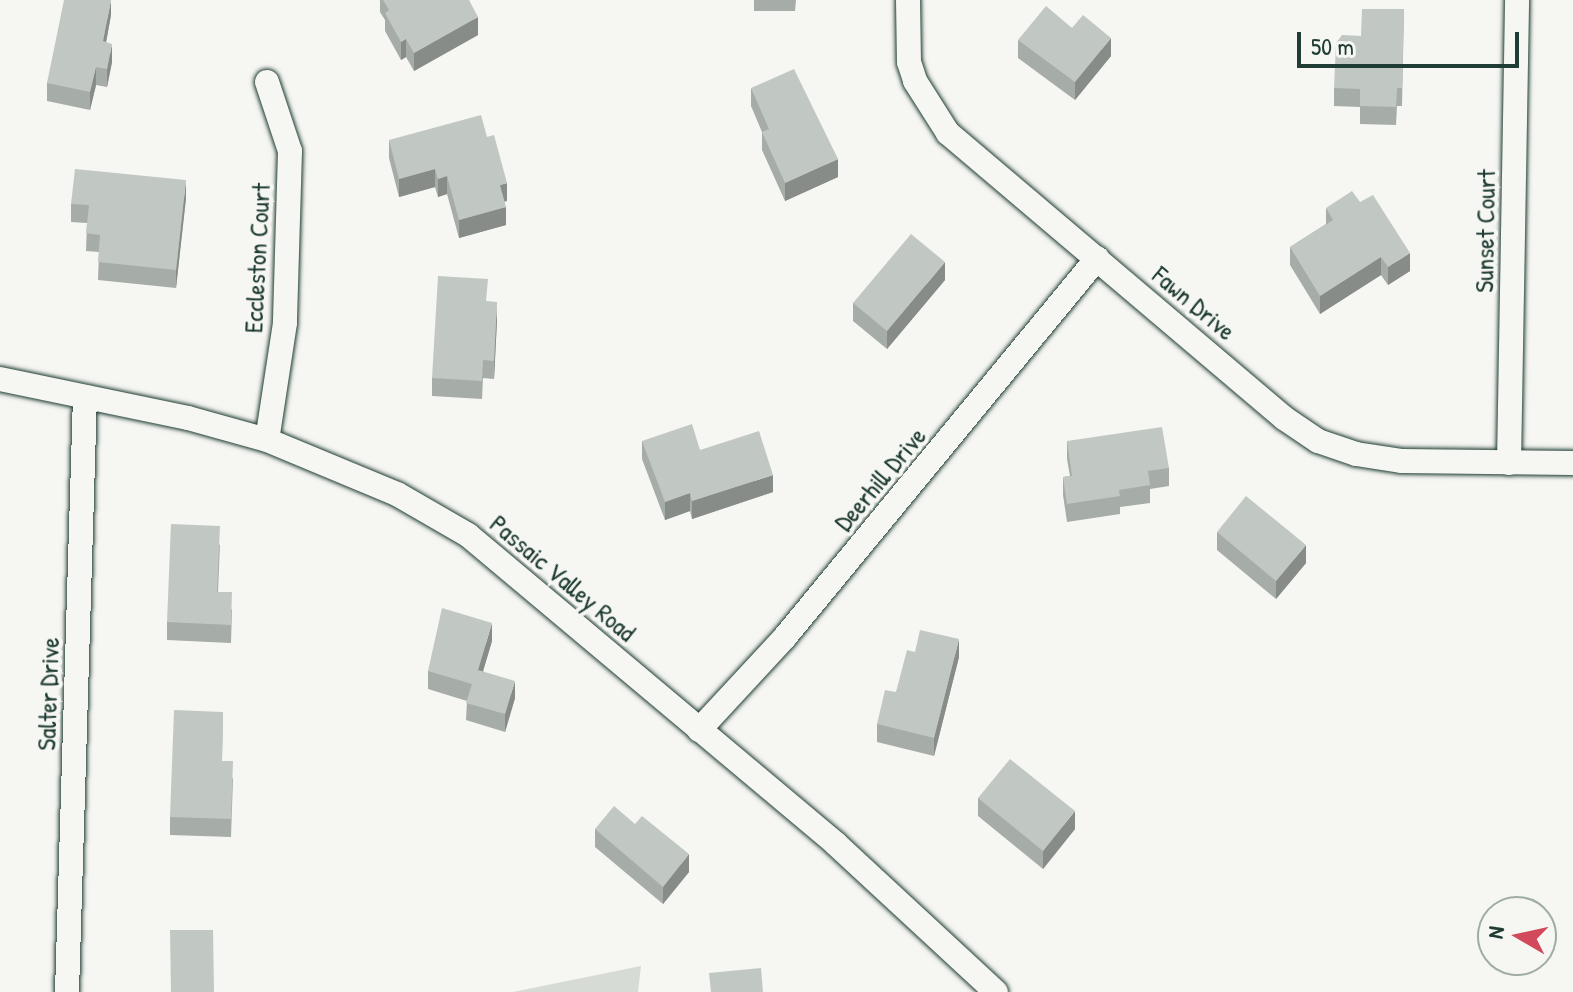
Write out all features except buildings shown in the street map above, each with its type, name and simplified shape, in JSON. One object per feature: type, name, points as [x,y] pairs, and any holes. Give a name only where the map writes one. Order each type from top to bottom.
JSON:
[{"type":"street","name":"Fawn Drive","points":[[908,0],[909,62],[935,117],[1284,418],[1318,441],[1356,454],[1402,461],[1573,463]]},
{"type":"street","name":"Sunset Court","points":[[1509,463],[1517,0]]},
{"type":"street","name":"Eccleston Court","points":[[267,82],[290,151],[285,323],[267,440]]},
{"type":"street","name":"Deerhill Drive","points":[[699,730],[785,637],[1097,258]]},
{"type":"street","name":"Passaic Valley Road","points":[[0,379],[267,440],[397,494],[468,535],[836,844],[996,992]]},
{"type":"street","name":"Salter Drive","points":[[67,992],[85,397]]},
{"type":"shaded area","points":[[641,966],[638,992],[513,992]]}]
